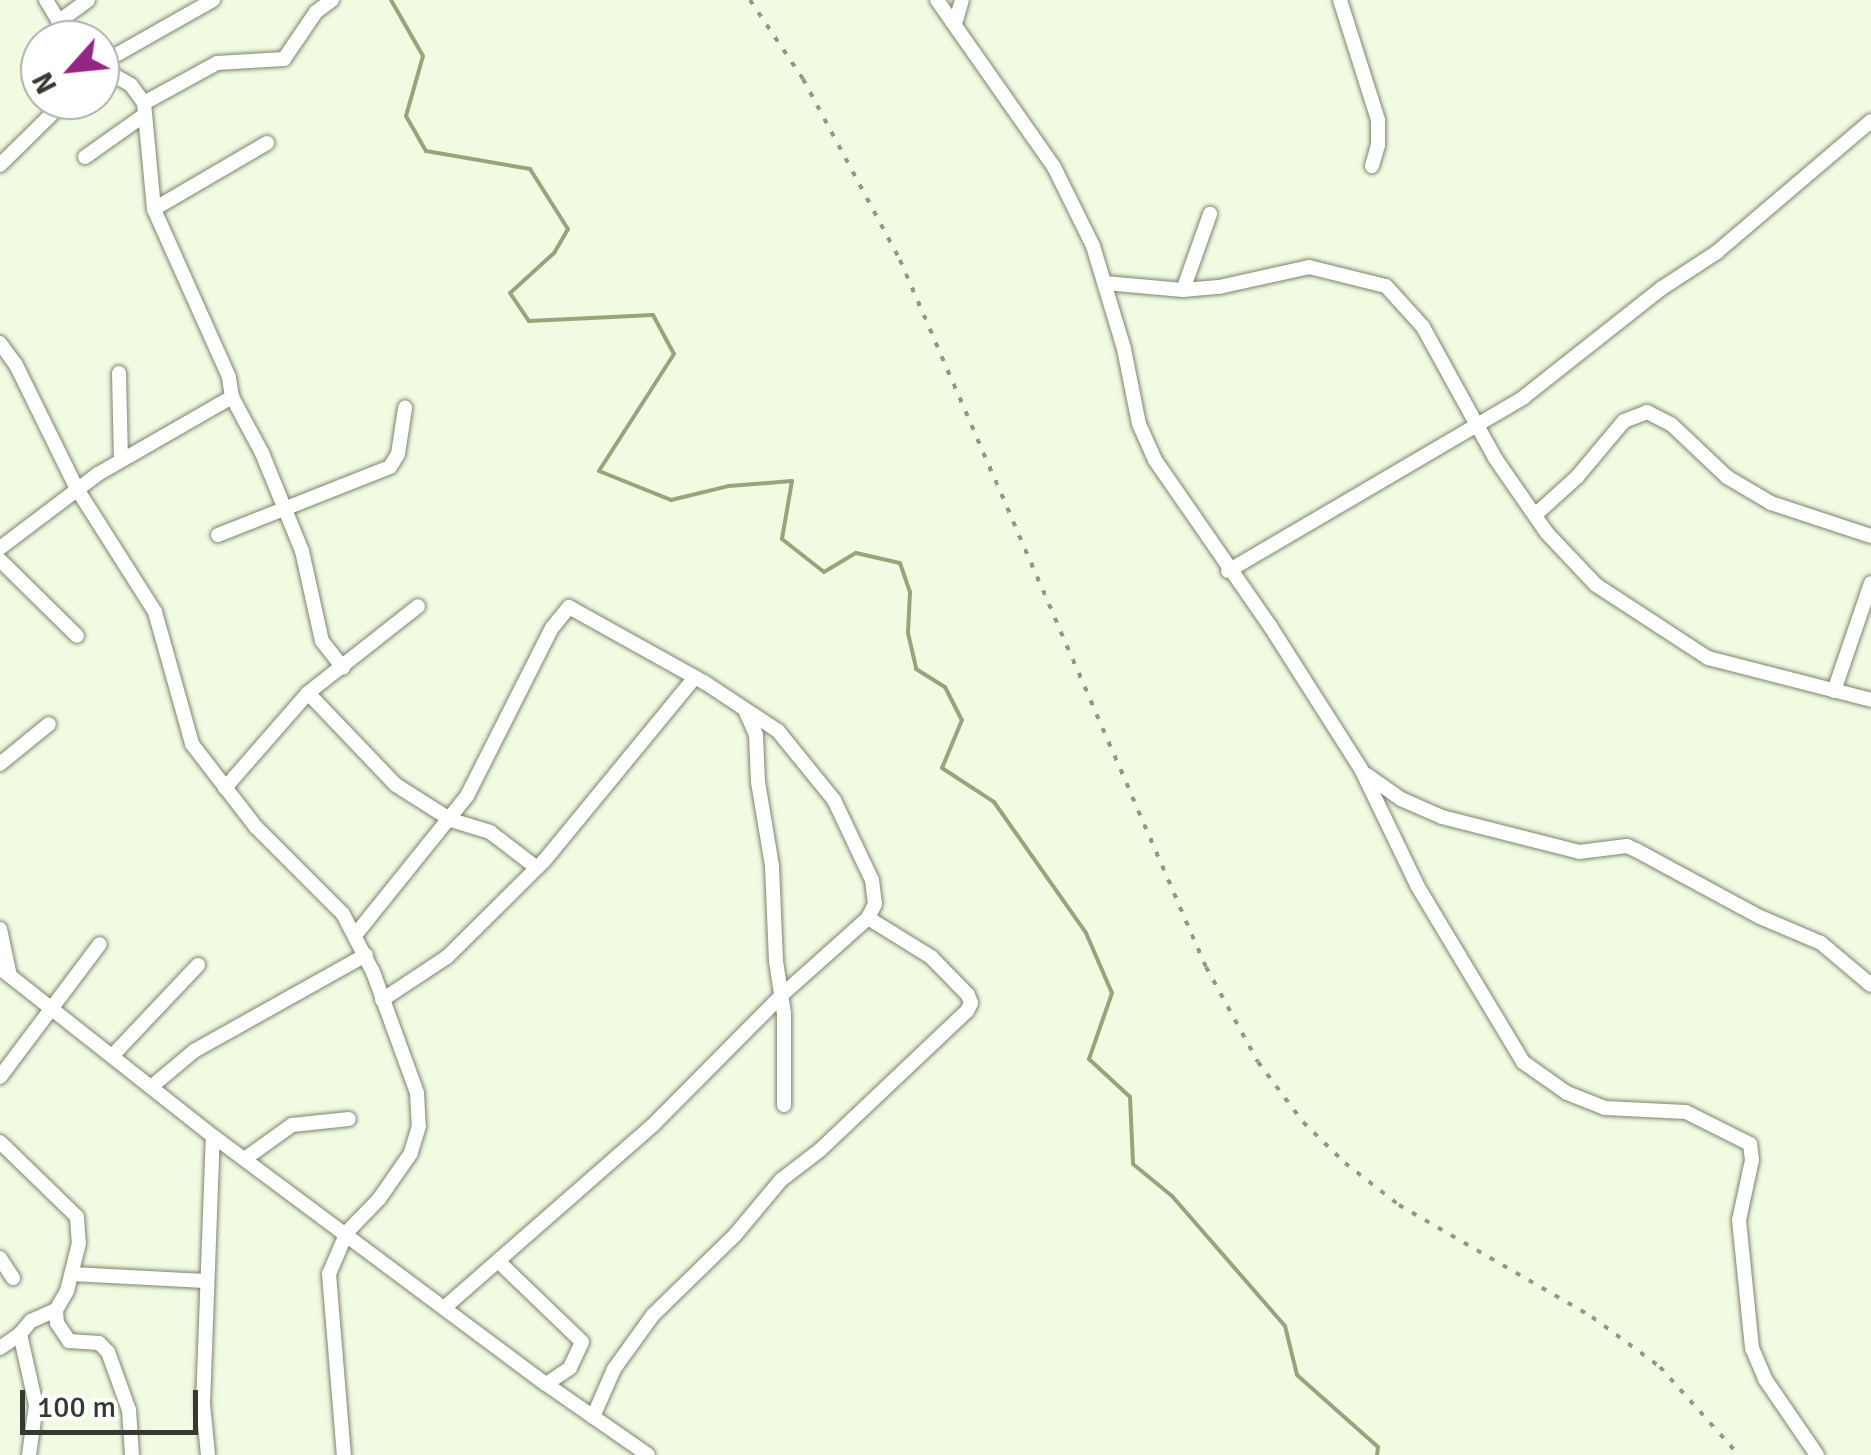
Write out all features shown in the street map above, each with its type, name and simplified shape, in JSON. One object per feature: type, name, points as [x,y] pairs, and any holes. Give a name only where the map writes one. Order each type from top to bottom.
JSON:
[{"type":"street","points":[[61,20],[88,0]]},
{"type":"street","points":[[120,54],[213,0]]},
{"type":"street","points":[[85,157],[144,109],[217,63],[284,60],[309,20],[332,0]]},
{"type":"street","points":[[937,0],[1054,167],[1106,283],[1147,446],[1228,571],[1270,626],[1361,769],[1418,887],[1516,1052],[1532,1070],[1605,1108],[1686,1112],[1750,1144],[1752,1160],[1738,1220],[1752,1348],[1765,1379],[1817,1455]]},
{"type":"street","points":[[955,24],[962,0]]},
{"type":"street","points":[[1340,0],[1378,120],[1378,145],[1372,166]]},
{"type":"street","points":[[120,79],[131,86],[144,109],[154,209],[229,377],[232,397],[286,510],[309,573],[318,630],[343,668]]},
{"type":"street","points":[[0,164],[45,120]]},
{"type":"street","points":[[1228,571],[1524,397],[1662,288],[1718,252],[1871,122]]},
{"type":"street","points":[[154,209],[268,142]]},
{"type":"street","points":[[1183,290],[1210,214]]},
{"type":"street","points":[[1106,283],[1183,290],[1219,287],[1309,267],[1386,286],[1423,326],[1494,458],[1558,548],[1596,585],[1708,658],[1871,700]]},
{"type":"street","points":[[0,342],[77,489],[155,612],[186,732],[224,788],[274,846],[332,900],[356,934],[416,1092],[419,1126],[404,1163],[348,1232],[331,1267],[328,1291],[344,1455]]},
{"type":"street","points":[[119,374],[121,460]]},
{"type":"street","points":[[0,548],[121,460],[232,397]]},
{"type":"street","points":[[218,535],[390,467],[398,454],[405,408]]},
{"type":"street","points":[[1535,515],[1577,476],[1624,421],[1648,412],[1670,424],[1726,476],[1771,503],[1871,536]]},
{"type":"street","points":[[0,560],[77,636]]},
{"type":"street","points":[[1834,691],[1871,583]]},
{"type":"street","points":[[224,788],[308,694],[418,606]]},
{"type":"street","points":[[356,934],[451,820],[493,750],[552,628],[569,606],[742,706],[792,746],[845,818],[872,880],[875,904],[868,918],[782,995],[653,1125],[444,1308]]},
{"type":"street","points":[[382,1000],[446,957],[537,868],[695,678]]},
{"type":"street","points":[[308,694],[383,773],[451,820],[490,832],[537,868]]},
{"type":"street","points":[[742,706],[756,735],[782,995],[784,1105]]},
{"type":"street","points":[[0,764],[50,724]]},
{"type":"street","points":[[1361,769],[1392,794],[1442,818],[1579,852],[1636,850],[1760,917],[1821,943],[1871,985]]},
{"type":"street","points":[[593,1417],[614,1370],[653,1315],[727,1242],[781,1180],[820,1150],[967,1011],[971,1002],[968,995],[931,957],[868,918]]},
{"type":"street","points":[[0,930],[5,972],[49,1009],[546,1384],[648,1455]]},
{"type":"street","points":[[0,1076],[100,944]]},
{"type":"street","points":[[151,1087],[194,1052],[366,955]]},
{"type":"street","points":[[113,1055],[198,965]]},
{"type":"street","points":[[246,1158],[292,1125],[349,1119]]},
{"type":"street","points":[[208,1455],[203,1404],[213,1136]]},
{"type":"street","points":[[0,1142],[77,1217],[79,1243],[72,1274],[56,1310],[58,1327],[70,1342],[99,1343],[114,1362],[132,1422],[132,1455]]},
{"type":"street","points":[[0,1258],[13,1278]]},
{"type":"street","points":[[499,1262],[582,1342],[570,1368],[546,1384]]},
{"type":"street","points":[[72,1274],[206,1282]]},
{"type":"street","points":[[0,1348],[31,1321],[56,1310]]},
{"type":"street","points":[[20,1334],[36,1405],[29,1455]]},
{"type":"waterway","points":[[391,0],[423,56],[406,116],[426,151],[530,169],[568,229],[554,253],[510,293],[529,321],[653,315],[674,354],[599,471],[671,500],[729,486],[792,481],[782,539],[824,572],[856,553],[900,563],[910,592],[908,633],[916,669],[945,687],[962,720],[942,768],[994,802],[1086,933],[1112,993],[1089,1059],[1130,1097],[1133,1164],[1172,1196],[1285,1326],[1297,1375],[1378,1447],[1377,1455]]},
{"type":"railway","points":[[750,0],[803,79],[900,260],[1206,967],[1258,1062],[1303,1122],[1345,1163],[1399,1205],[1592,1317],[1660,1367],[1739,1455]]}]
